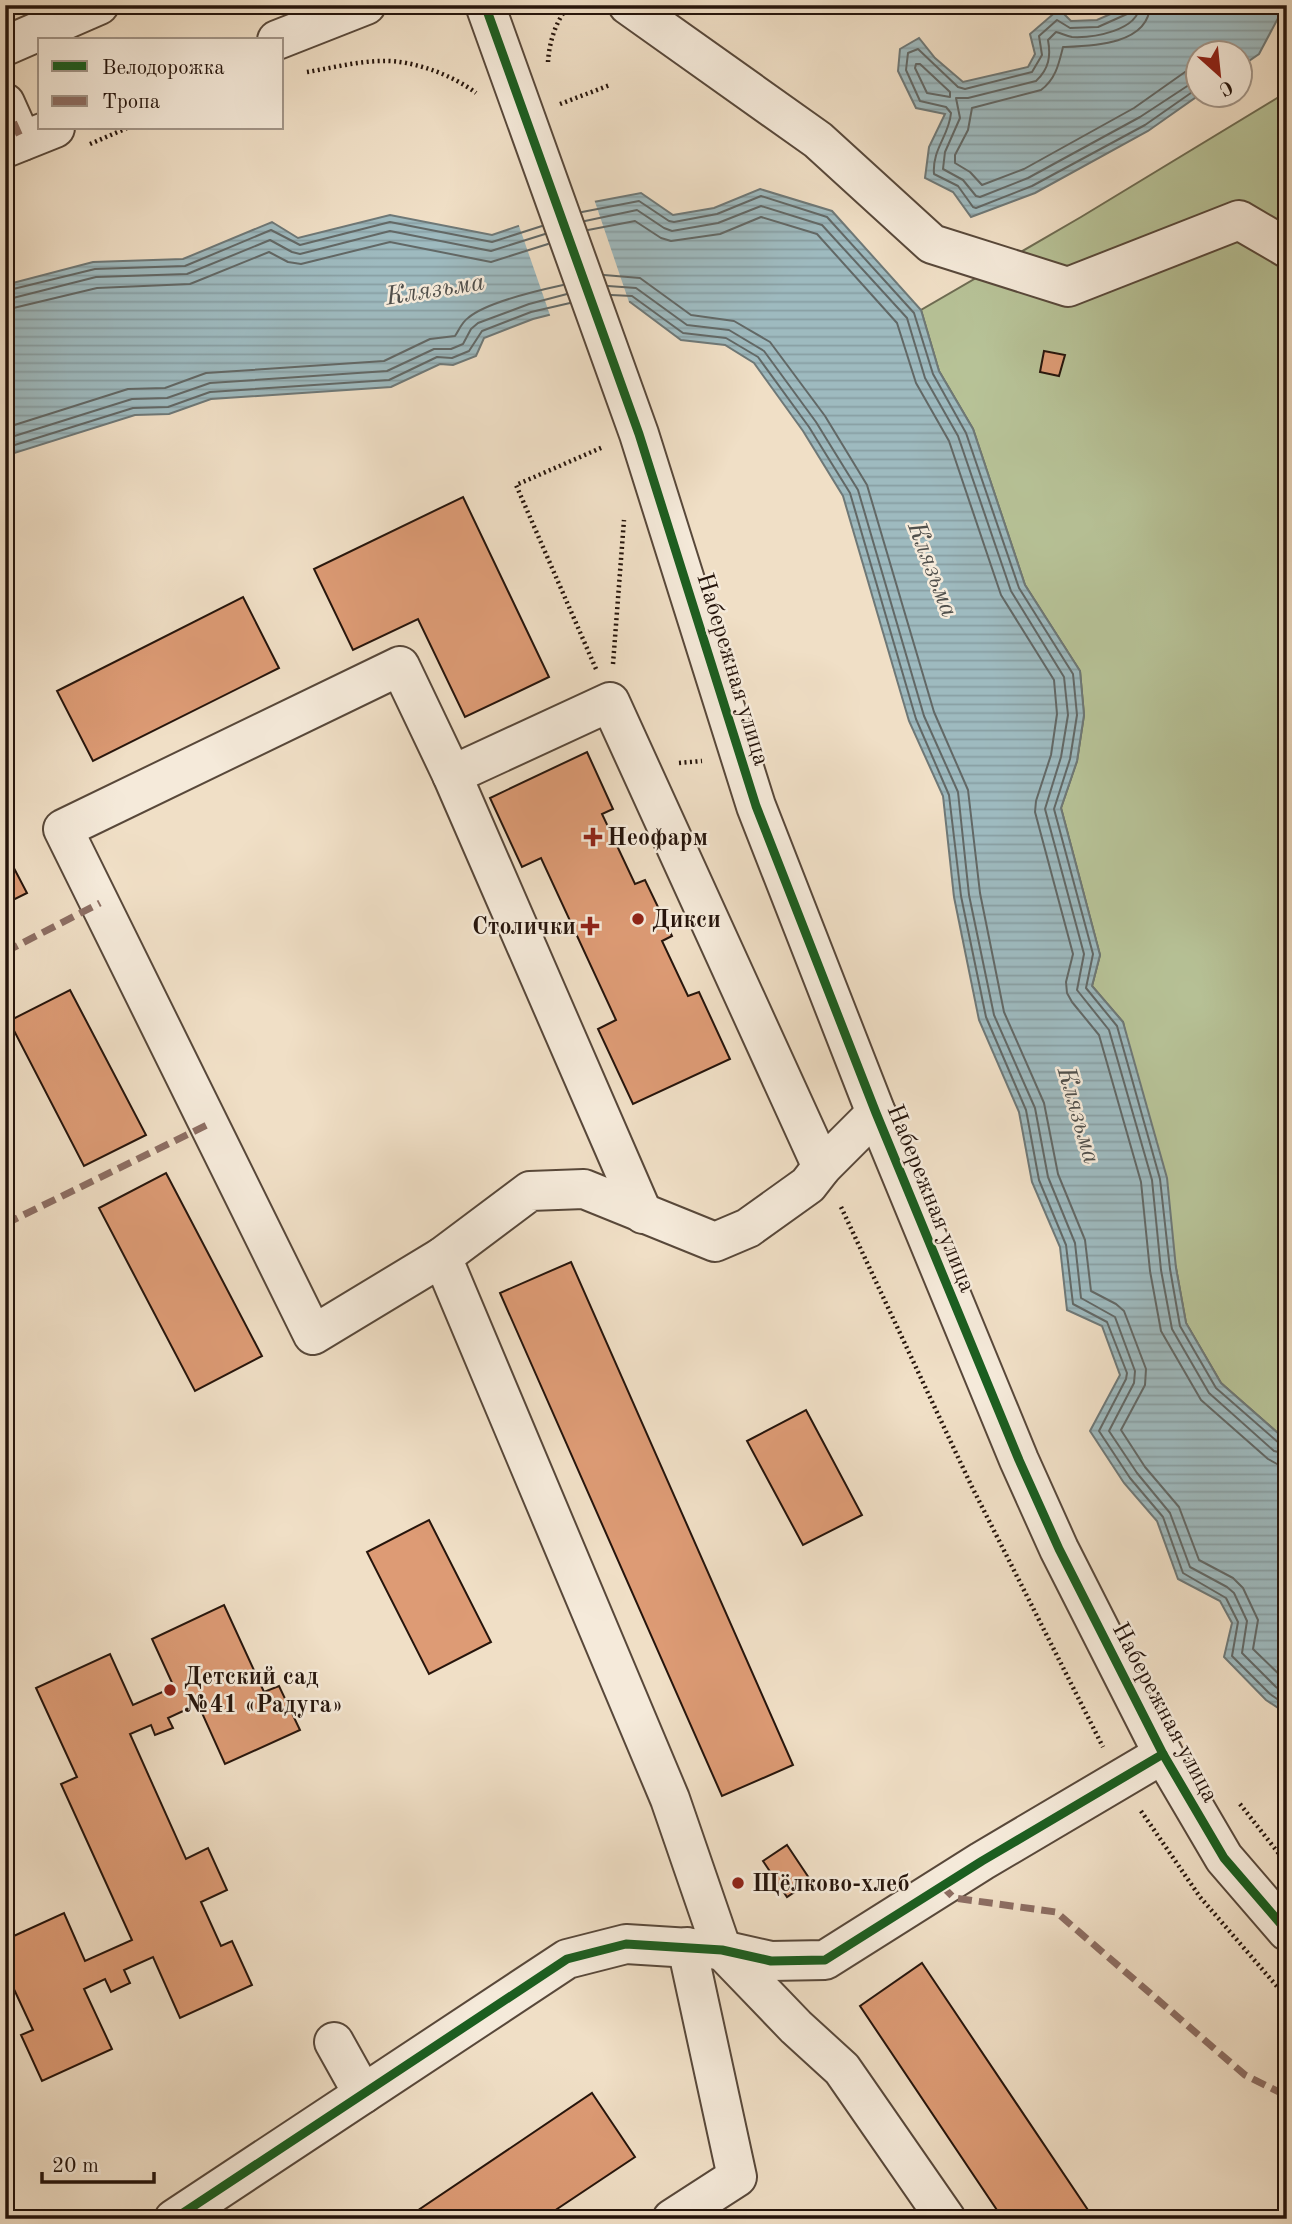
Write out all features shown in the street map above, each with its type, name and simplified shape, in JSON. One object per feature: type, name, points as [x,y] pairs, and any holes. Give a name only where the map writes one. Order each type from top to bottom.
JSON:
[{"type":"street","points":[[5,46],[99,5]]},
{"type":"street","points":[[282,38],[366,5]]},
{"type":"street","name":"Набережная улица","points":[[485,5],[536,111],[626,439],[756,806],[876,1113],[1019,1460],[1059,1549],[1163,1754],[1224,1858],[1287,1931]]},
{"type":"street","points":[[628,5],[818,140],[932,244],[1068,287],[1239,220],[1287,248]]},
{"type":"street","points":[[5,103],[28,139]]},
{"type":"street","points":[[643,1214],[452,775],[400,666],[63,829],[313,1335],[442,1257],[530,1191],[583,1189],[643,1214],[715,1242],[748,1228],[808,1185],[822,1167],[876,1113]]},
{"type":"street","points":[[452,775],[610,702],[822,1167]]},
{"type":"street","points":[[442,1257],[670,1799],[705,1949],[737,2177],[672,2219]]},
{"type":"street","points":[[174,2219],[567,1959],[626,1944],[705,1949],[771,1961],[825,1960],[982,1861],[1163,1754]]},
{"type":"street","points":[[705,1949],[842,2068],[946,2219]]},
{"type":"street","points":[[334,2042],[363,2094]]},
{"type":"path","points":[[548,70],[549,49],[563,13],[569,5]]},
{"type":"path","points":[[295,73],[385,60],[429,69],[461,81],[478,95]]},
{"type":"path","points":[[536,111],[610,85]]},
{"type":"path","points":[[610,702],[516,485],[626,439]]},
{"type":"path","points":[[610,702],[624,517]]},
{"type":"path","points":[[640,767],[703,761]]},
{"type":"path","points":[[822,1167],[971,1485],[1119,1779],[1200,1897],[1287,1998]]},
{"type":"path","points":[[1236,1799],[1287,1864]]},
{"type":"green space","points":[[1287,92],[1287,1441],[1221,1383],[1186,1323],[1123,1022],[1092,986],[1100,955],[1061,808],[1077,761],[1084,715],[1080,671],[1025,585],[973,429],[939,371],[921,310]]},
{"type":"water","points":[[1131,5],[1285,5],[1259,54],[1254,57],[1254,38],[1184,38],[1184,106],[1148,131],[1035,193],[971,217],[953,192],[925,178],[929,147],[945,114],[916,108],[898,71],[900,49],[919,38],[935,58],[963,82],[1028,67],[1035,54],[1030,34],[1059,9],[1071,21],[1097,20]]},
{"type":"water","name":"Клязьма","points":[[760,189],[832,211],[921,310],[939,371],[973,429],[1025,585],[1080,671],[1084,715],[1077,761],[1061,808],[1100,955],[1092,986],[1123,1022],[1167,1178],[1176,1268],[1186,1323],[1221,1383],[1287,1441],[1287,1727],[1283,1725],[1278,1708],[1266,1700],[1224,1657],[1232,1623],[1220,1601],[1178,1579],[1157,1521],[1124,1483],[1090,1431],[1120,1375],[1102,1326],[1067,1310],[1060,1247],[1032,1182],[1019,1112],[979,1020],[954,897],[943,796],[909,721],[843,496],[803,431],[754,363],[725,345],[681,340],[630,302],[604,301],[533,319],[484,338],[476,356],[453,365],[440,364],[391,387],[211,399],[169,414],[135,415],[5,456],[5,285],[93,262],[183,259],[272,222],[298,238],[390,215],[492,235],[583,204],[641,193],[673,215],[714,208]]},
{"type":"pier","points":[[594,199],[631,308],[604,305],[551,318],[518,223]]},
{"type":"building","points":[[1044,351],[1065,355],[1059,376],[1040,372]]},
{"type":"building","points":[[463,497],[549,677],[465,717],[418,619],[353,650],[314,569]]},
{"type":"building","points":[[243,597],[279,668],[93,761],[57,691]]},
{"type":"building","points":[[587,752],[613,809],[602,814],[635,884],[645,880],[672,936],[662,941],[688,996],[699,992],[730,1059],[633,1104],[598,1029],[616,1020],[541,858],[522,867],[490,798]]},
{"type":"building","points":[[5,851],[27,893],[5,904]]},
{"type":"building","points":[[70,990],[146,1135],[84,1166],[9,1021]]},
{"type":"building","points":[[166,1173],[262,1356],[195,1391],[99,1208]]},
{"type":"building","points":[[571,1262],[793,1765],[722,1796],[500,1293]]},
{"type":"building","points":[[806,1410],[862,1515],[803,1545],[747,1441]]},
{"type":"building","points":[[429,1520],[491,1642],[429,1674],[367,1552]]},
{"type":"building","points":[[224,1605],[264,1692],[279,1686],[300,1730],[225,1764],[198,1704],[168,1718],[173,1728],[155,1735],[151,1725],[130,1734],[186,1859],[208,1848],[227,1890],[201,1902],[221,1946],[232,1941],[252,1985],[180,2018],[153,1957],[124,1970],[130,1983],[111,1992],[105,1979],[84,1989],[112,2049],[42,2081],[21,2035],[33,2030],[5,1970],[5,1940],[64,1913],[85,1961],[132,1940],[61,1784],[77,1777],[36,1688],[110,1654],[133,1705],[174,1687],[152,1639]]},
{"type":"building","points":[[787,1845],[811,1881],[787,1897],[763,1861]]},
{"type":"building","points":[[922,1963],[1094,2219],[1003,2219],[860,2006]]},
{"type":"building","points":[[592,2093],[635,2157],[542,2219],[405,2219]]},
{"type":"marked path","points":[[5,103],[22,141]]},
{"type":"marked path","points":[[5,952],[100,903]]},
{"type":"marked path","points":[[5,1224],[209,1124]]},
{"type":"marked path","points":[[942,1886],[954,1898],[1056,1912],[1245,2075],[1287,2096]]},
{"type":"cycle path","points":[[485,5],[639,434],[756,806],[876,1113],[1019,1460],[1059,1549],[1163,1754],[1224,1858],[1287,1931]]},
{"type":"cycle path","points":[[174,2219],[567,1959],[626,1944],[722,1950],[771,1961],[825,1960],[982,1861],[1163,1754]]},
{"type":"place","name":"Неофарм","points":[[593,837]]},
{"type":"place","name":"Дикси","points":[[638,919]]},
{"type":"place","name":"Столички","points":[[590,926]]},
{"type":"place","name":"Детский сад №41 «Радуга»","points":[[170,1690]]},
{"type":"place","name":"Щёлково-хлеб","points":[[738,1883]]}]
